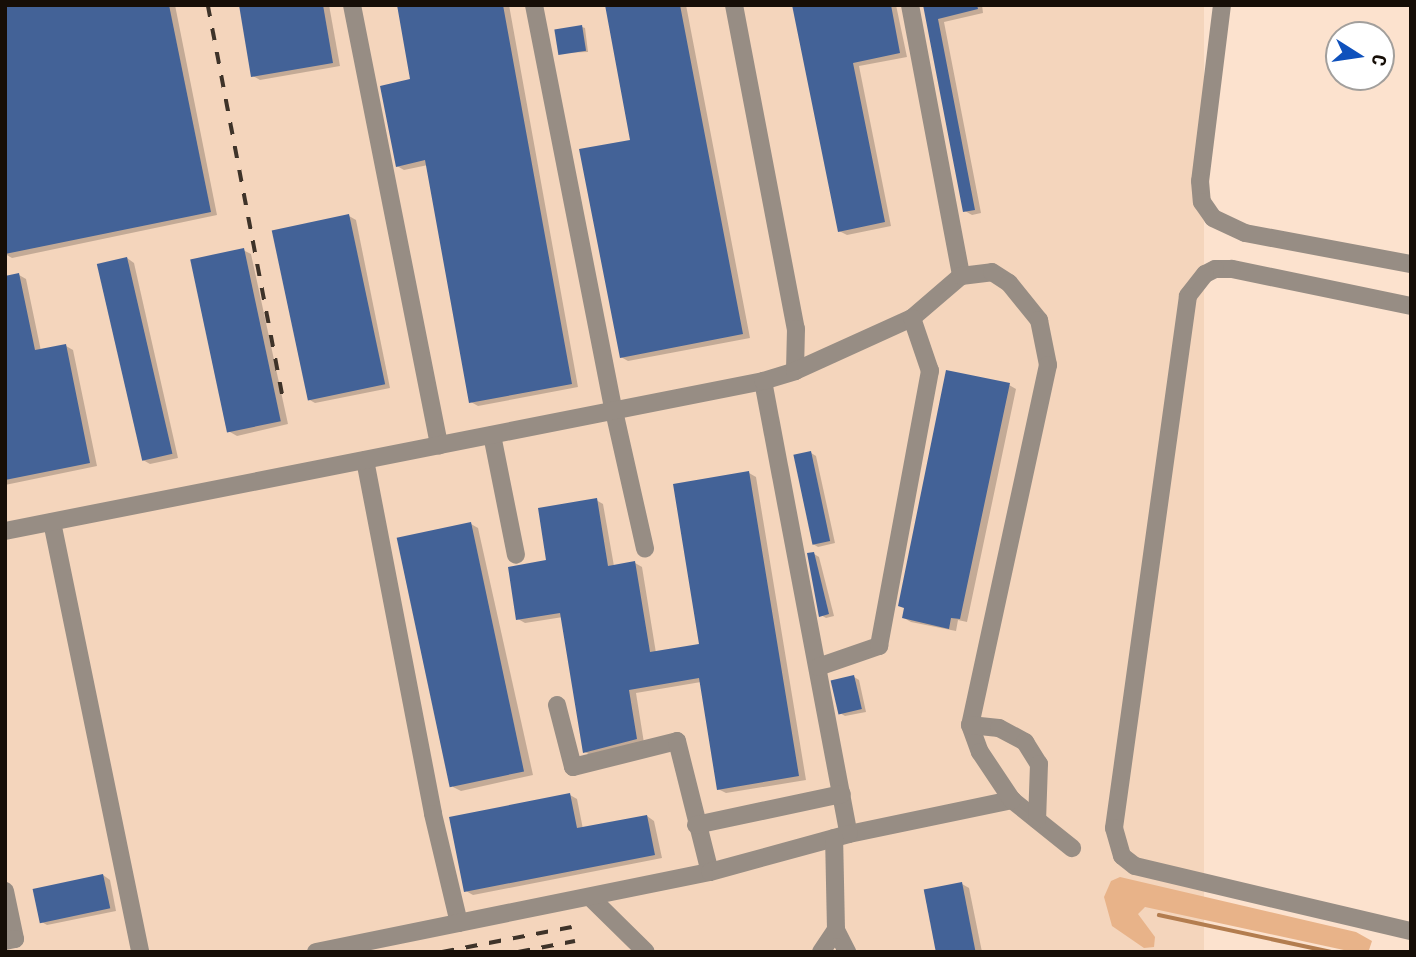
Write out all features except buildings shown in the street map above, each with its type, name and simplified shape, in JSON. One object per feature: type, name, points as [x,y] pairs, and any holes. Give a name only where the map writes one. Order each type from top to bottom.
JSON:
[{"type":"lane","points":[[352,5],[439,446]]},
{"type":"lane","points":[[534,5],[614,411],[645,549]]},
{"type":"lane","points":[[734,5],[796,329],[794,371]]},
{"type":"lane","points":[[910,5],[961,276]]},
{"type":"lane","points":[[1222,5],[1200,181],[1202,202],[1213,218],[1245,233],[1411,264]]},
{"type":"lane","points":[[1411,306],[1232,269],[1215,269],[1205,274],[1188,296],[1114,828],[1122,856],[1135,866],[1411,931]]},
{"type":"lane","points":[[5,531],[763,381],[794,371],[912,318],[961,276],[992,272],[1009,283],[1039,320],[1048,365],[970,725],[980,752],[1012,800],[1072,848]]},
{"type":"lane","points":[[818,667],[879,646],[930,371],[912,318]]},
{"type":"lane","points":[[763,381],[842,794],[836,930],[847,952]]},
{"type":"lane","points":[[492,435],[516,555]]},
{"type":"lane","points":[[365,460],[433,814],[459,923]]},
{"type":"lane","points":[[52,522],[140,952]]},
{"type":"lane","points":[[557,705],[573,767],[677,741],[710,872]]},
{"type":"lane","points":[[970,725],[999,728],[1024,742],[1039,764],[1037,820]]},
{"type":"lane","points":[[696,824],[842,794]]},
{"type":"lane","points":[[316,952],[710,872],[842,836],[1012,800]]},
{"type":"lane","points":[[5,891],[15,939],[5,941]]},
{"type":"lane","points":[[590,897],[646,952]]},
{"type":"lane","points":[[821,952],[836,930]]},
{"type":"shaded area","points":[[5,5],[1204,5],[1204,952],[5,952]]},
{"type":"shaded area","points":[[1120,877],[1356,932],[1372,941],[1369,950],[1353,952],[1145,907],[1138,914],[1155,937],[1154,947],[1144,948],[1112,926],[1104,897],[1111,881]]},
{"type":"waterway","points":[[1159,915],[1331,952]]},
{"type":"railway","points":[[208,5],[283,397]]},
{"type":"railway","points":[[442,952],[572,927]]},
{"type":"railway","points":[[518,952],[575,941]]}]
